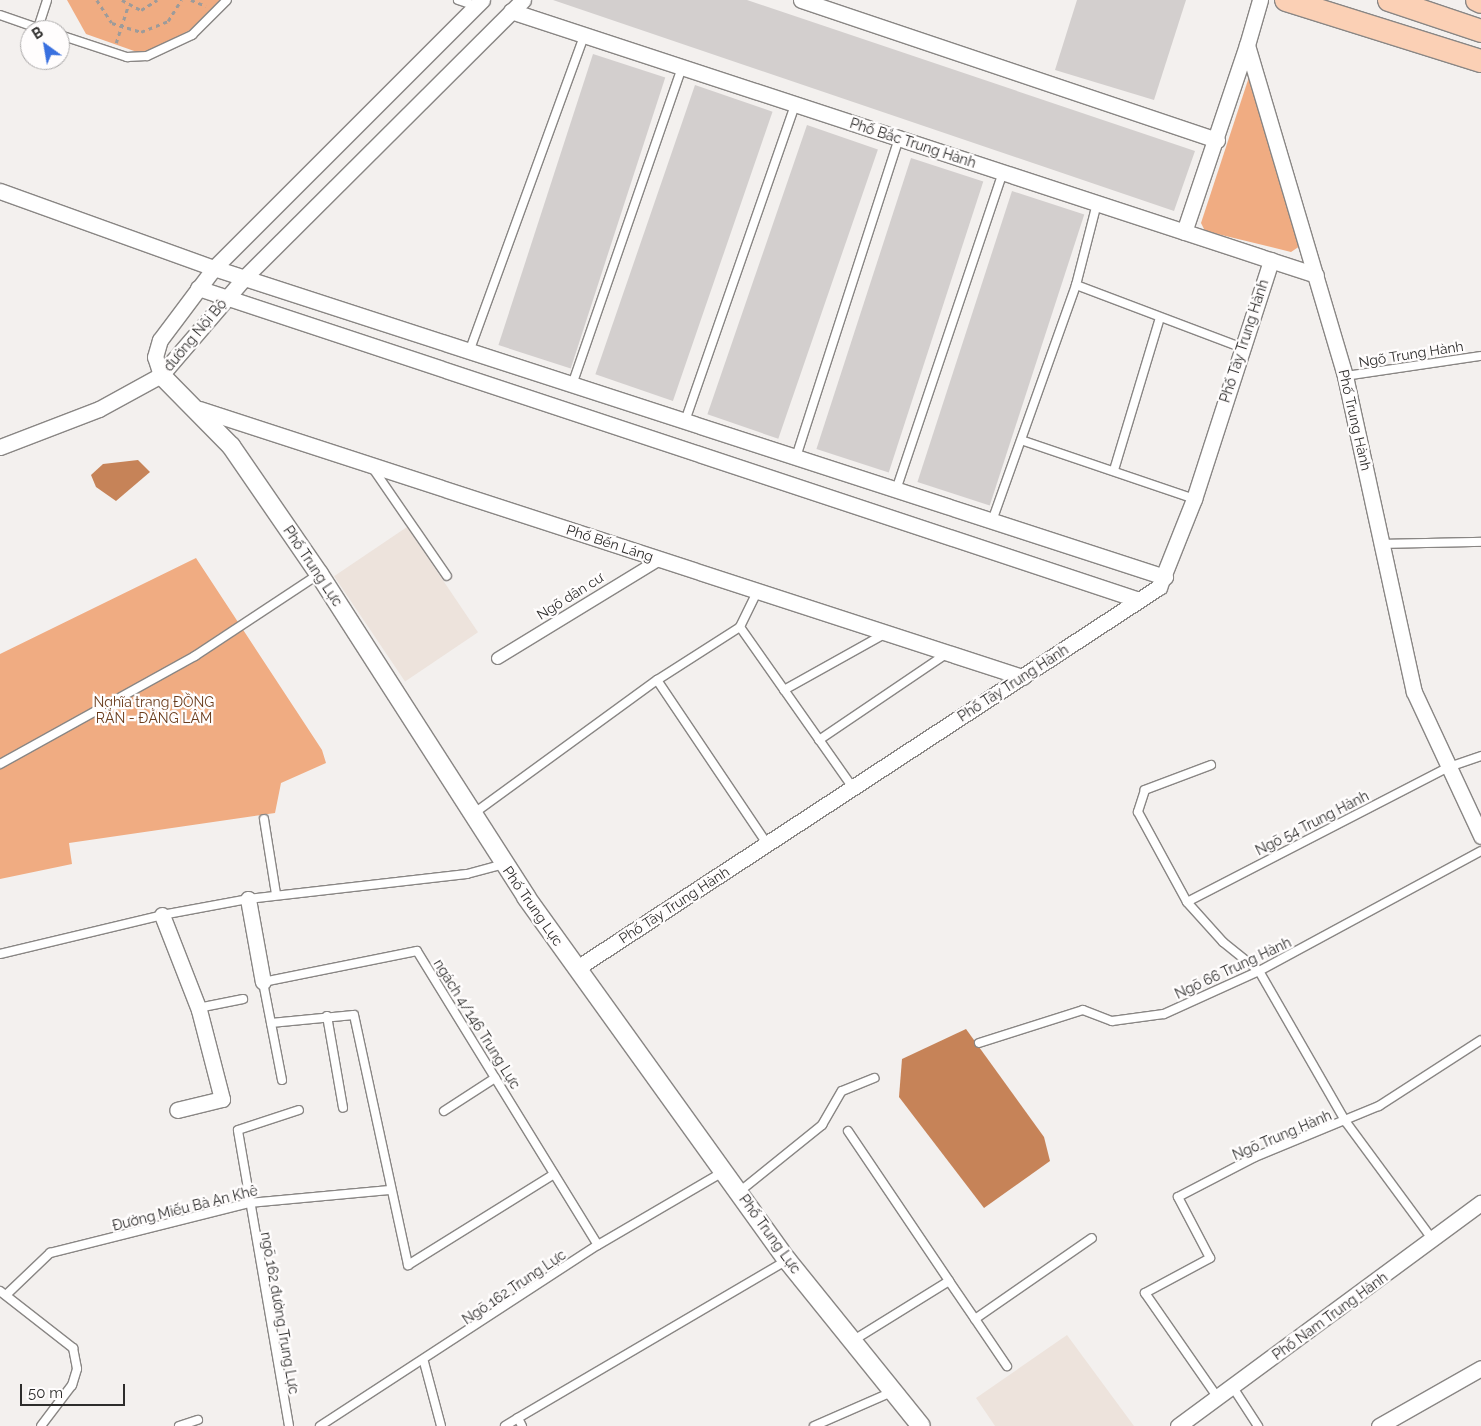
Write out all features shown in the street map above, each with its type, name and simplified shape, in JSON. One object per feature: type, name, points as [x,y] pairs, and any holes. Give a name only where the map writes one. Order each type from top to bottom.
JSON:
[{"type":"main road","points":[[1286,0],[1481,61]]},
{"type":"main road","points":[[1389,0],[1481,31]]},
{"type":"main road","points":[[1476,0],[1481,2]]},
{"type":"main road","points":[[1426,44],[1435,15]]},
{"type":"street","name":"đường Nội Bộ","points":[[161,375],[246,276],[523,0]]},
{"type":"street","points":[[801,0],[1217,140]]},
{"type":"street","points":[[1184,232],[1217,140],[1260,0]]},
{"type":"street","name":"đường Nội Bộ","points":[[161,375],[155,357],[160,340],[214,268],[479,3]]},
{"type":"street","name":"Phố Bắc Trung Hành","points":[[511,11],[1316,275]]},
{"type":"street","name":"Phố Trung Hành","points":[[1247,45],[1345,376],[1414,692],[1481,836]]},
{"type":"street","points":[[0,191],[214,268],[246,276],[469,352],[1165,577]]},
{"type":"street","name":"Phố Tây Trung Hành","points":[[577,968],[1160,587],[1194,499],[1240,347],[1271,260]]},
{"type":"street","points":[[198,288],[1139,600]]},
{"type":"street","points":[[0,447],[99,409],[161,375]]},
{"type":"street","name":"Phố Trung Lực","points":[[161,375],[199,409],[231,446],[319,574],[474,814],[504,864],[577,968],[723,1172],[740,1192],[787,1260],[854,1340],[892,1392],[921,1426]]},
{"type":"street","name":"Phố Bến Láng","points":[[199,409],[884,634],[1022,677]]},
{"type":"street","name":"Ngõ dân cư","points":[[497,658],[659,559]]},
{"type":"street","points":[[248,899],[263,982]]},
{"type":"street","points":[[162,915],[198,1008],[222,1099],[177,1110]]},
{"type":"street","name":"Phố Nam Trung Hành","points":[[1178,1426],[1434,1240],[1481,1203]]},
{"type":"street","points":[[1379,1426],[1481,1368]]},
{"type":"lane","points":[[43,20],[47,0]]},
{"type":"lane","points":[[70,39],[127,57],[147,56],[192,35],[227,0]]},
{"type":"lane","points":[[458,0],[479,3]]},
{"type":"lane","points":[[0,15],[20,22]]},
{"type":"lane","points":[[469,352],[584,36]]},
{"type":"lane","points":[[572,385],[682,68]]},
{"type":"lane","points":[[685,421],[796,105]]},
{"type":"lane","points":[[796,457],[899,139]]},
{"type":"lane","points":[[896,490],[1003,172]]},
{"type":"lane","points":[[992,521],[1024,441],[1076,285],[1097,203]]},
{"type":"lane","points":[[1076,285],[1240,347]]},
{"type":"lane","points":[[1114,470],[1160,318]]},
{"type":"lane","name":"Ngõ Trung Hành","points":[[1345,376],[1481,356]]},
{"type":"lane","points":[[1024,441],[1114,470],[1194,499]]},
{"type":"lane","points":[[371,465],[447,576]]},
{"type":"lane","points":[[1383,544],[1481,542]]},
{"type":"lane","points":[[0,764],[195,656],[319,574]]},
{"type":"lane","points":[[474,814],[656,680],[740,627],[757,592]]},
{"type":"lane","points":[[740,627],[853,788]]},
{"type":"lane","points":[[784,690],[884,634]]},
{"type":"lane","points":[[819,740],[946,654]]},
{"type":"lane","points":[[656,680],[767,844]]},
{"type":"lane","name":"Ngõ 54 Trung Hành","points":[[1187,902],[1449,767],[1481,756]]},
{"type":"lane","points":[[1211,765],[1145,790],[1138,800],[1138,812],[1187,902],[1223,942],[1259,971],[1346,1122],[1434,1240]]},
{"type":"lane","points":[[264,819],[276,894]]},
{"type":"lane","name":"Ngõ 66 Trung Hành","points":[[978,1043],[1083,1010],[1112,1021],[1164,1014],[1259,971],[1481,851]]},
{"type":"lane","points":[[0,954],[162,915],[276,894],[467,874],[504,864]]},
{"type":"lane","name":"ngách 4/146 Trung Lực","points":[[263,982],[417,951],[598,1246]]},
{"type":"lane","points":[[263,982],[282,1080]]},
{"type":"lane","points":[[198,1008],[243,1000]]},
{"type":"lane","points":[[271,1023],[349,1013],[357,1022],[389,1190],[408,1265],[554,1174]]},
{"type":"lane","points":[[327,1016],[343,1108]]},
{"type":"lane","name":"Ngõ Trung Hành","points":[[1218,1398],[1145,1293],[1184,1276],[1210,1258],[1178,1197],[1255,1157],[1346,1122],[1443,1068],[1481,1040]]},
{"type":"lane","points":[[444,1111],[495,1078]]},
{"type":"lane","points":[[740,1192],[822,1125],[842,1091],[874,1078]]},
{"type":"lane","name":"ngõ 162 đường Trung Lực","points":[[289,1426],[238,1130],[299,1110]]},
{"type":"lane","points":[[848,1131],[1007,1366]]},
{"type":"lane","name":"Ngõ 162 Trung Lực","points":[[320,1426],[424,1362],[598,1246],[723,1172]]},
{"type":"lane","name":"Đường Miếu Bà An Khê","points":[[3,1293],[50,1253],[250,1203],[389,1190]]},
{"type":"lane","points":[[975,1319],[1092,1238]]},
{"type":"lane","points":[[505,1426],[787,1260]]},
{"type":"lane","points":[[854,1340],[949,1281]]},
{"type":"lane","points":[[3,1293],[73,1348],[77,1369],[72,1385],[41,1426]]},
{"type":"lane","points":[[424,1362],[441,1426]]},
{"type":"lane","points":[[1232,1386],[1258,1426]]},
{"type":"lane","points":[[814,1426],[892,1392]]},
{"type":"lane","points":[[518,1418],[522,1426]]},
{"type":"lane","points":[[179,1426],[198,1420]]},
{"type":"path","points":[[97,0],[102,12],[121,28],[141,32],[155,29],[168,21],[181,0]]},
{"type":"path","points":[[122,0],[128,6],[142,10],[156,0]]},
{"type":"path","points":[[191,0],[212,9]]},
{"type":"path","points":[[115,44],[128,6]]},
{"type":"shaded area","points":[[138,460],[150,472],[116,501],[96,487],[91,475],[103,464]]},
{"type":"shaded area","points":[[407,527],[478,632],[405,681],[334,576]]},
{"type":"shaded area","points":[[966,1029],[1044,1137],[1050,1161],[984,1208],[899,1097],[902,1059]]},
{"type":"shaded area","points":[[1067,1335],[1134,1426],[995,1426],[976,1398]]},
{"type":"green space","points":[[67,0],[222,0],[190,30],[152,50],[137,52],[86,34]]},
{"type":"green space","points":[[1249,77],[1303,244],[1291,252],[1205,231],[1201,223]]},
{"type":"green space","name":"Nghĩa trang ĐỒNG RẮN - ĐẰNG LÂM","points":[[196,558],[322,750],[326,763],[281,783],[275,813],[69,843],[72,864],[0,879],[0,654]]},
{"type":"building","points":[[553,0],[747,0],[1195,151],[1174,211]]},
{"type":"building","points":[[1077,0],[1186,0],[1154,100],[1055,70]]},
{"type":"building","points":[[593,54],[665,77],[571,369],[498,345]]},
{"type":"building","points":[[695,85],[773,112],[673,401],[595,374]]},
{"type":"building","points":[[807,125],[878,149],[778,439],[707,414]]},
{"type":"building","points":[[911,158],[983,181],[889,473],[816,449]]},
{"type":"building","points":[[1012,191],[1084,214],[990,506],[917,482]]}]
